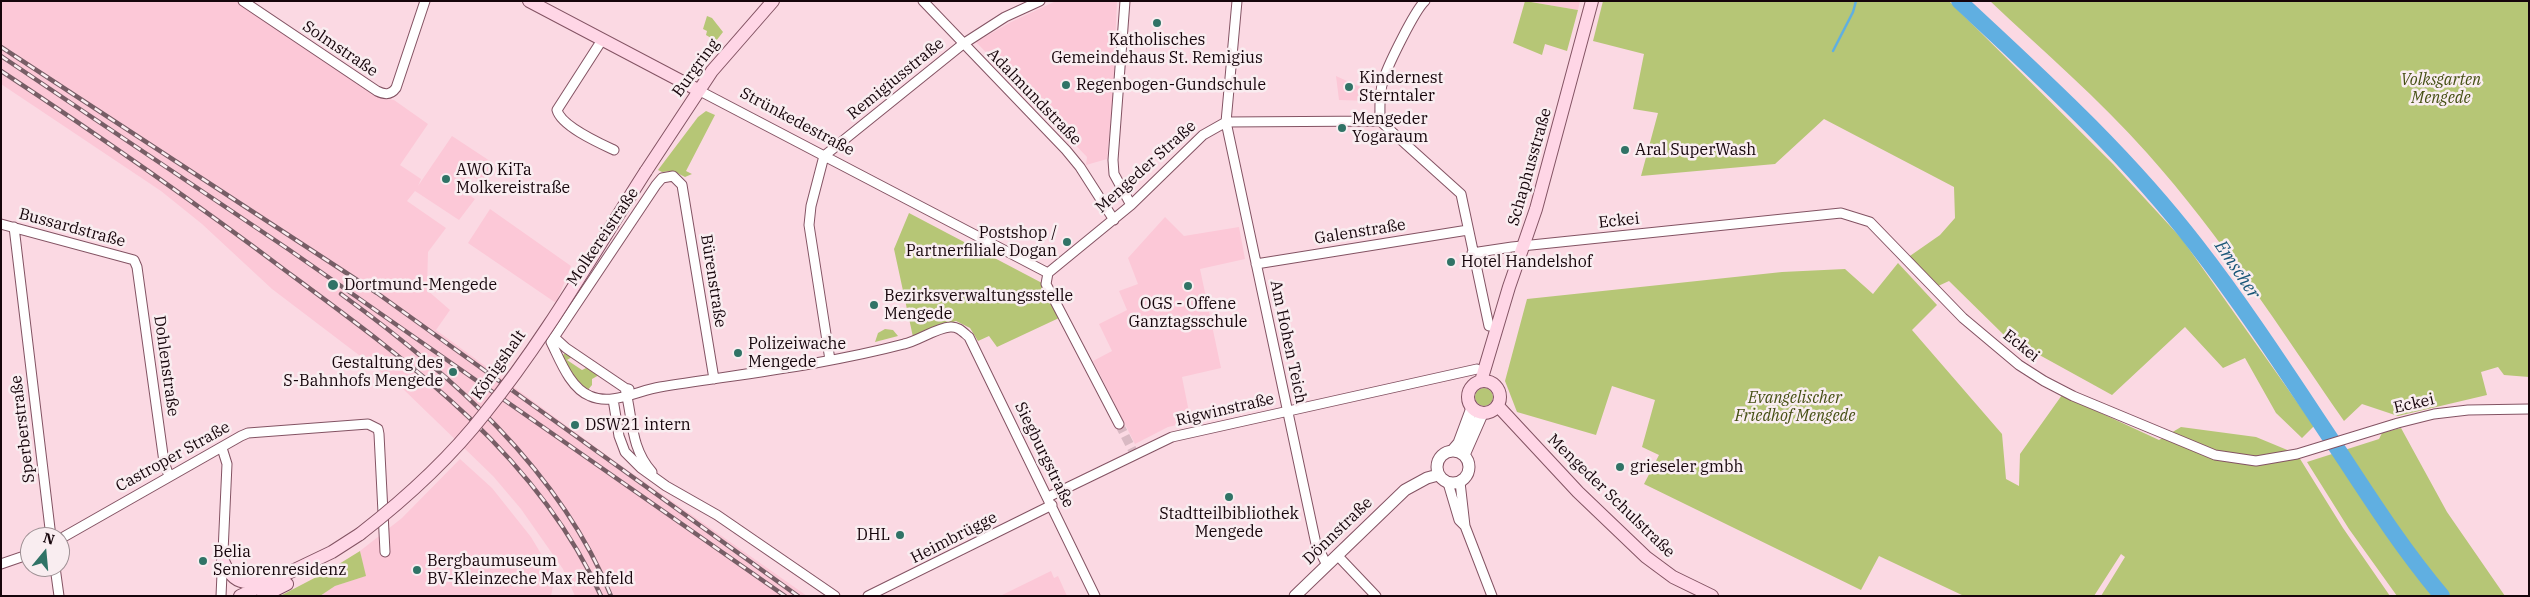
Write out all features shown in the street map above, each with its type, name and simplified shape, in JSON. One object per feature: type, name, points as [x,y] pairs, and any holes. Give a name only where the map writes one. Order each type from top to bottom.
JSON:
[{"type":"main road","name":"Strünkedestraße","points":[[529,1],[698,90]]},
{"type":"main road","name":"Burgring","points":[[650,166],[698,90],[734,44],[774,1]]},
{"type":"main road","name":"Schaphusstraße","points":[[1483,377],[1509,287],[1543,186],[1592,1]]},
{"type":"main road","name":"Königshalt","points":[[240,596],[332,552],[360,534],[429,473],[485,414],[557,311],[650,166]]},
{"type":"main road","points":[[1483,377],[1500,393],[1498,406],[1491,412],[1477,411],[1468,402],[1468,393],[1473,385],[1483,377]]},
{"type":"main road","name":"Mengeder Schulstraße","points":[[1498,406],[1578,492],[1646,557],[1673,577],[1712,596]]},
{"type":"main road","name":"Königshalt","points":[[264,596],[319,565],[332,552]]},
{"type":"main road","points":[[223,561],[233,578],[246,583],[332,552]]},
{"type":"street","name":"Solmstraße","points":[[243,1],[377,91],[386,94],[396,88],[425,1]]},
{"type":"street","name":"Adalmundstraße","points":[[923,1],[1066,150],[1080,167],[1114,220]]},
{"type":"street","name":"Remigiusstraße","points":[[824,156],[963,44],[1005,17],[1040,1]]},
{"type":"street","points":[[1125,1],[1113,160],[1114,174],[1131,205]]},
{"type":"street","name":"Am Hohen Teich","points":[[1237,1],[1226,122],[1316,544],[1327,565]]},
{"type":"street","points":[[1422,2],[1384,76],[1380,96],[1380,121],[1457,189],[1465,207],[1472,254],[1489,326]]},
{"type":"street","points":[[602,40],[557,110],[561,119],[595,141],[614,150]]},
{"type":"street","name":"Strünkedestraße","points":[[698,90],[1048,273]]},
{"type":"street","name":"Mengeder Straße","points":[[1048,273],[1131,205],[1203,135],[1226,122],[1380,121]]},
{"type":"street","points":[[666,486],[650,470],[640,456],[635,442],[626,392],[554,337],[551,342],[567,373],[583,392],[591,397],[613,399],[626,392],[830,360],[809,225],[810,206],[824,156]]},
{"type":"street","name":"Molkereistraße","points":[[554,337],[662,178],[673,176],[683,188]]},
{"type":"street","name":"Bürenstraße","points":[[683,188],[714,379]]},
{"type":"street","name":"Eckei","points":[[1524,246],[1832,214],[1852,214],[1870,222],[1963,318],[2019,365],[2066,393],[2215,455],[2256,461],[2316,448],[2434,414],[2468,410],[2529,409]]},
{"type":"street","name":"Bussardstraße","points":[[1,224],[134,260]]},
{"type":"street","name":"Sperberstraße","points":[[14,227],[50,527]]},
{"type":"street","name":"Galenstraße","points":[[1256,264],[1468,230]]},
{"type":"street","points":[[1472,254],[1524,246]]},
{"type":"street","name":"Dohlenstraße","points":[[134,260],[137,267],[163,454],[169,476]]},
{"type":"street","points":[[1048,273],[1046,284],[1119,424]]},
{"type":"street","name":"Siegburgstraße","points":[[830,360],[908,343],[946,327],[956,327],[969,337],[1095,596]]},
{"type":"street","points":[[557,355],[566,348]]},
{"type":"street","name":"Rigwinstraße","points":[[1050,501],[1172,437],[1288,410],[1483,377]]},
{"type":"street","points":[[613,399],[619,436],[625,452],[641,468],[666,486],[717,515],[835,596]]},
{"type":"street","points":[[1465,526],[1459,520],[1448,483],[1437,469],[1441,456],[1453,450],[1477,411]]},
{"type":"street","points":[[1448,483],[1460,482],[1467,476],[1469,467],[1464,455],[1477,411]]},
{"type":"street","name":"Castroper Straße","points":[[70,533],[248,433],[368,424],[378,429],[379,434],[385,552]]},
{"type":"street","points":[[221,596],[228,464],[222,448]]},
{"type":"street","points":[[1453,450],[1464,455]]},
{"type":"street","name":"Dönnstraße","points":[[1295,596],[1405,490],[1413,477],[1437,469]]},
{"type":"street","points":[[1460,482],[1465,526],[1492,596]]},
{"type":"street","name":"Heimbrügge","points":[[868,596],[1050,501]]},
{"type":"street","points":[[1337,555],[1376,596]]},
{"type":"street","points":[[1,564],[20,557]]},
{"type":"street","points":[[56,577],[59,596]]},
{"type":"shaded area","points":[[1,1],[237,1],[378,97],[394,100],[428,124],[400,165],[421,179],[418,186],[452,136],[493,163],[481,182],[472,176],[462,190],[475,199],[459,220],[415,191],[407,201],[446,228],[428,252],[427,290],[450,310],[436,330],[612,459],[807,596],[575,596],[563,569],[521,509],[493,476],[401,387],[272,289],[202,224],[161,191],[1,84]]},
{"type":"shaded area","name":"Regenbogen-Gundschule","points":[[1056,1],[1117,1],[1113,94],[1107,159],[1086,165],[1087,157],[976,42],[1011,22]]},
{"type":"shaded area","points":[[1526,1],[1580,1],[1578,10]]},
{"type":"shaded area","name":"Kindernest Sterntaler","points":[[1336,76],[1371,92],[1369,101],[1339,100]]},
{"type":"shaded area","points":[[490,209],[571,266],[556,303],[468,243]]},
{"type":"shaded area","points":[[1165,217],[1184,236],[1239,227],[1245,259],[1200,269],[1221,368],[1182,377],[1191,422],[1168,427],[1135,444],[1093,361],[1112,351],[1099,324],[1127,310],[1119,291],[1138,284],[1128,258]]},
{"type":"shaded area","points":[[460,459],[492,488],[531,537],[555,577],[551,596],[320,596],[335,586],[365,576],[360,551],[402,518]]},
{"type":"shaded area","points":[[1051,571],[1054,578],[1058,576],[1067,596],[1000,596]]},
{"type":"green space","points":[[1525,1],[1578,10],[1567,51],[1545,44],[1542,55],[1513,43]]},
{"type":"green space","points":[[1603,1],[1949,1],[2113,164],[2182,239],[2314,426],[2302,438],[2276,413],[2245,358],[2223,368],[2185,327],[2112,395],[2005,336],[1949,281],[1936,287],[1907,258],[1940,235],[1955,218],[1954,187],[1824,119],[1775,164],[1641,176],[1658,113],[1633,109],[1644,54],[1593,41]]},
{"type":"green space","name":"Volksgarten Mengede","points":[[1990,1],[2529,1],[2529,377],[2504,375],[2498,367],[2481,372],[2487,395],[2398,416],[2362,404],[2344,421],[2250,284],[2174,185],[2110,114]]},
{"type":"green space","points":[[707,16],[712,18],[723,32],[716,41],[706,35],[707,31],[703,29]]},
{"type":"green space","points":[[706,111],[715,115],[686,171],[692,174],[685,177],[673,171],[662,172],[658,170],[698,117]]},
{"type":"green space","points":[[909,213],[1042,283],[1059,318],[997,347],[989,336],[978,341],[970,328],[956,321],[913,337],[894,249]]},
{"type":"green space","name":"Evangelischer Friedhof Mengede","points":[[1898,263],[1937,305],[1912,330],[2002,434],[2006,479],[2019,486],[2020,454],[2062,395],[2159,440],[2181,427],[2256,437],[2297,454],[2343,528],[2390,596],[2101,596],[2125,557],[2121,554],[2094,596],[1964,596],[1879,556],[1861,590],[1644,484],[1659,455],[1642,447],[1655,400],[1612,386],[1596,435],[1517,412],[1505,381],[1527,299],[1782,272],[1845,269],[1873,294]]},
{"type":"green space","points":[[885,329],[893,330],[898,336],[875,342],[878,333]]},
{"type":"green space","points":[[565,353],[572,357],[567,360],[582,370],[588,367],[599,375],[592,379],[592,385],[587,391],[568,370],[562,356]]},
{"type":"green space","points":[[1484,388],[1490,391],[1493,397],[1490,403],[1484,406],[1478,403],[1475,397],[1478,391]]},
{"type":"green space","points":[[2401,428],[2447,512],[2505,596],[2397,596],[2349,529],[2307,462],[2379,439],[2382,433]]},
{"type":"green space","points":[[360,551],[366,576],[335,586],[320,596],[280,596],[326,572]]},
{"type":"waterway","points":[[1833,51],[1853,12],[1856,1]]},
{"type":"waterway","name":"Emscher","points":[[1959,1],[2083,118],[2141,179],[2196,245],[2234,296],[2389,526],[2442,596]]},
{"type":"tunnel","points":[[1119,424],[1135,455]]},
{"type":"railway","points":[[1,47],[377,293],[798,596]]},
{"type":"railway","points":[[1,56],[288,249],[785,596]]},
{"type":"railway","points":[[1,71],[216,219],[378,340],[422,376],[465,414],[505,454],[542,498],[574,545],[601,596]]},
{"type":"railway","points":[[341,294],[421,356],[460,390],[531,465],[562,506],[589,550],[611,596]]},
{"type":"place","name":"Katholisches Gemeindehaus St. Remigius","points":[[1157,23]]},
{"type":"place","name":"Regenbogen-Gundschule","points":[[1066,85]]},
{"type":"place","name":"Kindernest Sterntaler","points":[[1349,87]]},
{"type":"place","name":"Mengeder Yogaraum","points":[[1342,128]]},
{"type":"place","name":"Aral SuperWash","points":[[1625,150]]},
{"type":"place","name":"AWO KiTa Molkereistraße","points":[[446,179]]},
{"type":"place","name":"Postshop / Partnerfiliale Dogan","points":[[1067,242]]},
{"type":"place","name":"Hotel Handelshof","points":[[1451,262]]},
{"type":"place","name":"Dortmund-Mengede","points":[[333,285]]},
{"type":"place","name":"OGS - Offene Ganztagsschule","points":[[1188,286]]},
{"type":"place","name":"Bezirksverwaltungsstelle Mengede","points":[[874,305]]},
{"type":"place","name":"Polizeiwache Mengede","points":[[738,353]]},
{"type":"place","name":"Gestaltung des S-Bahnhofs Mengede","points":[[453,372]]},
{"type":"place","name":"DSW21 intern","points":[[575,425]]},
{"type":"place","name":"grieseler gmbh","points":[[1620,467]]},
{"type":"place","name":"Stadtteilbibliothek Mengede","points":[[1229,497]]},
{"type":"place","name":"DHL","points":[[900,535]]},
{"type":"place","name":"Belia Seniorenresidenz","points":[[203,561]]},
{"type":"place","name":"Bergbaumuseum BV-Kleinzeche Max Rehfeld","points":[[417,570]]}]
